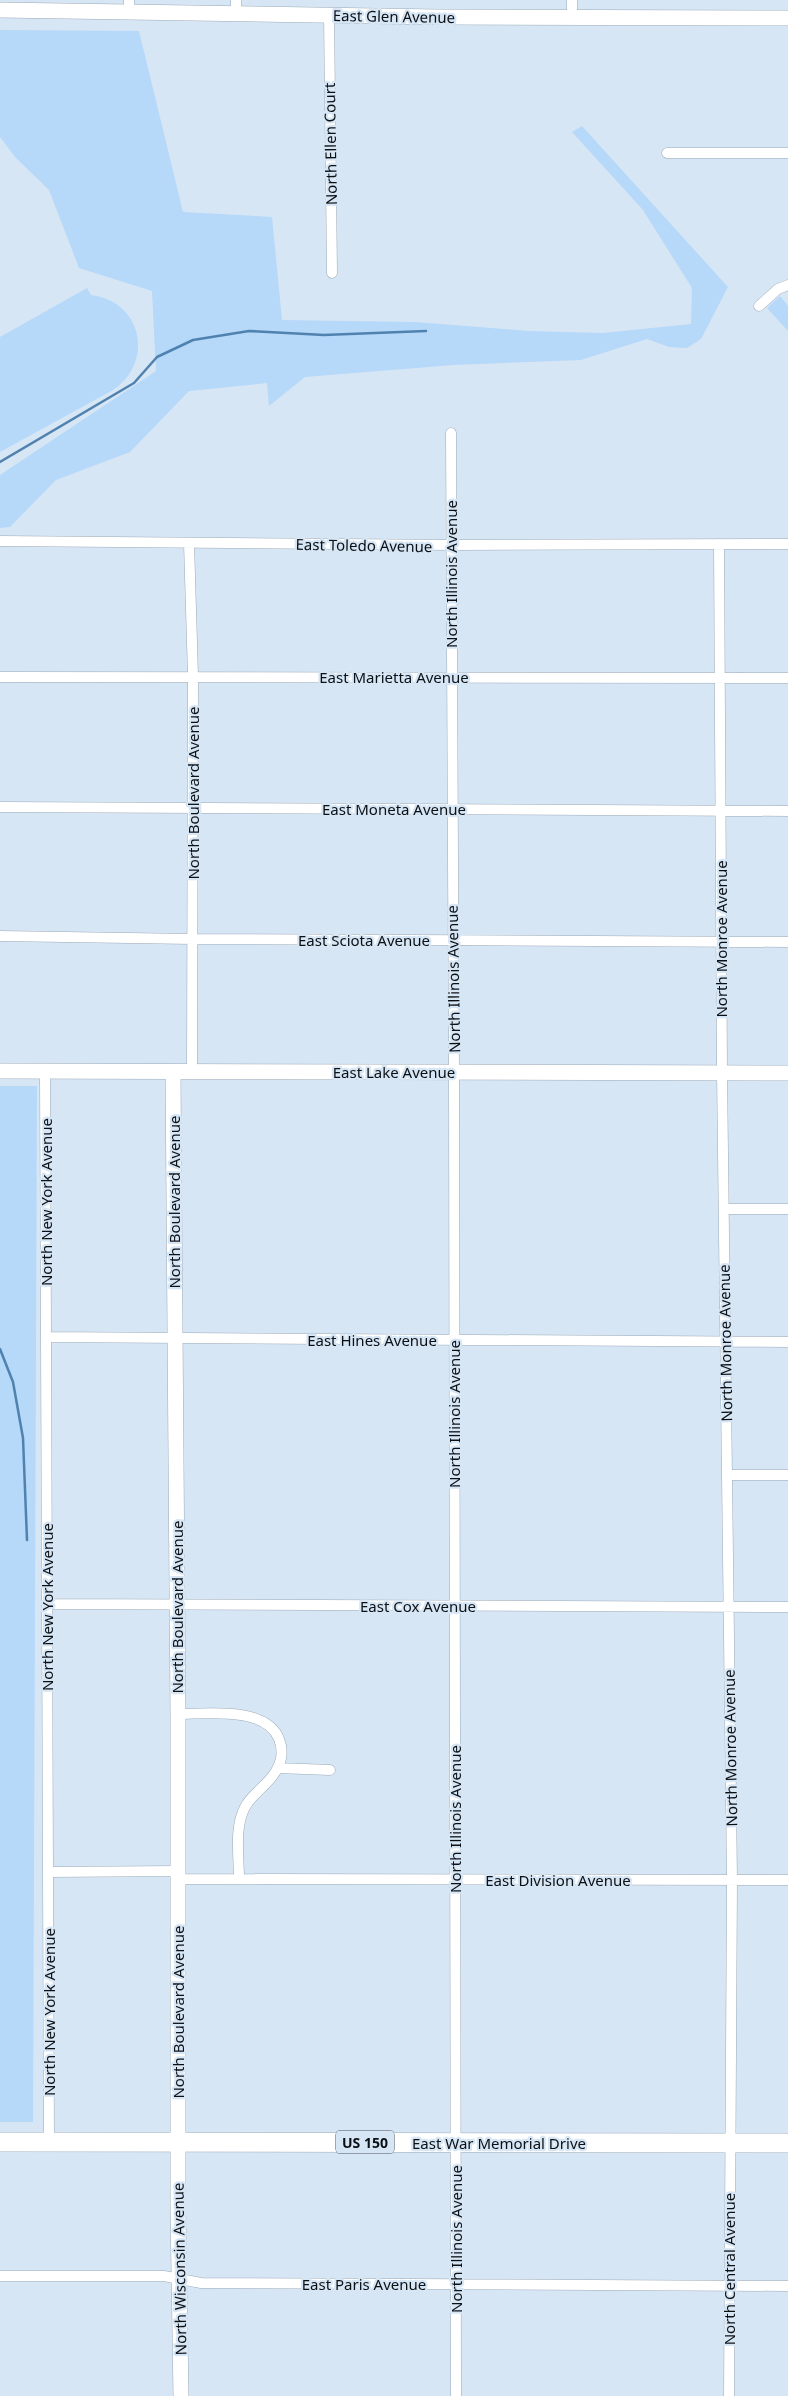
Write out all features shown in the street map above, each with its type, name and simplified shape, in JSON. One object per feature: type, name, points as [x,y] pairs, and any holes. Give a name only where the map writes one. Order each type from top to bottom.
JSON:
[{"type":"highway","name":"East War Memorial Drive","points":[[0,2142],[788,2143]]},
{"type":"street","points":[[572,0],[572,16]]},
{"type":"street","name":"East Glen Avenue","points":[[0,10],[129,5],[236,6],[329,15],[788,18]]},
{"type":"street","name":"North Ellen Court","points":[[329,15],[332,273]]},
{"type":"street","points":[[667,153],[788,153]]},
{"type":"street","points":[[759,306],[778,289],[788,285]]},
{"type":"street","name":"North Illinois Avenue","points":[[451,433],[456,2396]]},
{"type":"street","name":"East Toledo Avenue","points":[[0,541],[452,545],[788,544]]},
{"type":"street","name":"North Boulevard Avenue","points":[[189,543],[193,676],[192,1072]]},
{"type":"street","name":"North Monroe Avenue","points":[[719,544],[722,1072],[732,1880],[729,2143]]},
{"type":"street","name":"East Marietta Avenue","points":[[0,677],[788,678]]},
{"type":"street","name":"East Moneta Avenue","points":[[0,807],[788,811]]},
{"type":"street","name":"East Sciota Avenue","points":[[0,936],[453,941],[788,942]]},
{"type":"street","name":"East Lake Avenue","points":[[0,1071],[788,1073]]},
{"type":"street","name":"North New York Avenue","points":[[45,1071],[49,1872],[48,2142]]},
{"type":"street","name":"North Boulevard Avenue","points":[[173,1072],[179,2142]]},
{"type":"street","points":[[724,1209],[788,1209]]},
{"type":"street","name":"East Hines Avenue","points":[[46,1337],[788,1342]]},
{"type":"street","points":[[727,1474],[788,1474]]},
{"type":"street","name":"East Cox Avenue","points":[[47,1604],[788,1607]]},
{"type":"street","points":[[178,1714],[234,1714],[259,1719],[279,1738],[282,1755],[278,1768],[270,1780],[245,1807],[239,1827],[239,1878]]},
{"type":"street","points":[[278,1768],[330,1770]]},
{"type":"street","name":"East Division Avenue","points":[[49,1872],[239,1878],[455,1881],[788,1880]]},
{"type":"street","name":"North Wisconsin Avenue","points":[[179,2142],[181,2396]]},
{"type":"street","name":"North Central Avenue","points":[[729,2143],[729,2396]]},
{"type":"street","name":"East Paris Avenue","points":[[0,2276],[164,2276],[201,2283],[788,2286]]},
{"type":"shaded area","points":[[0,30],[139,31],[183,212],[272,217],[282,320],[415,322],[529,331],[603,333],[691,324],[692,288],[643,210],[572,132],[582,126],[728,287],[701,339],[687,348],[669,347],[647,339],[581,360],[453,365],[305,377],[269,406],[267,383],[189,391],[130,452],[56,480],[10,527],[0,528],[0,475],[156,371],[152,291],[79,268],[49,190],[15,157],[0,137]]},
{"type":"shaded area","points":[[87,288],[91,295],[108,300],[122,308],[131,320],[137,334],[138,349],[134,364],[126,378],[113,390],[0,452],[0,337]]},
{"type":"shaded area","points":[[780,296],[788,306],[788,331],[767,308]]},
{"type":"shaded area","points":[[0,1086],[37,1086],[33,2122],[0,2122]]},
{"type":"waterway","points":[[0,462],[134,383],[157,357],[193,340],[249,331],[324,335],[426,331]]},
{"type":"waterway","points":[[0,1349],[13,1382],[23,1438],[27,1540]]}]
